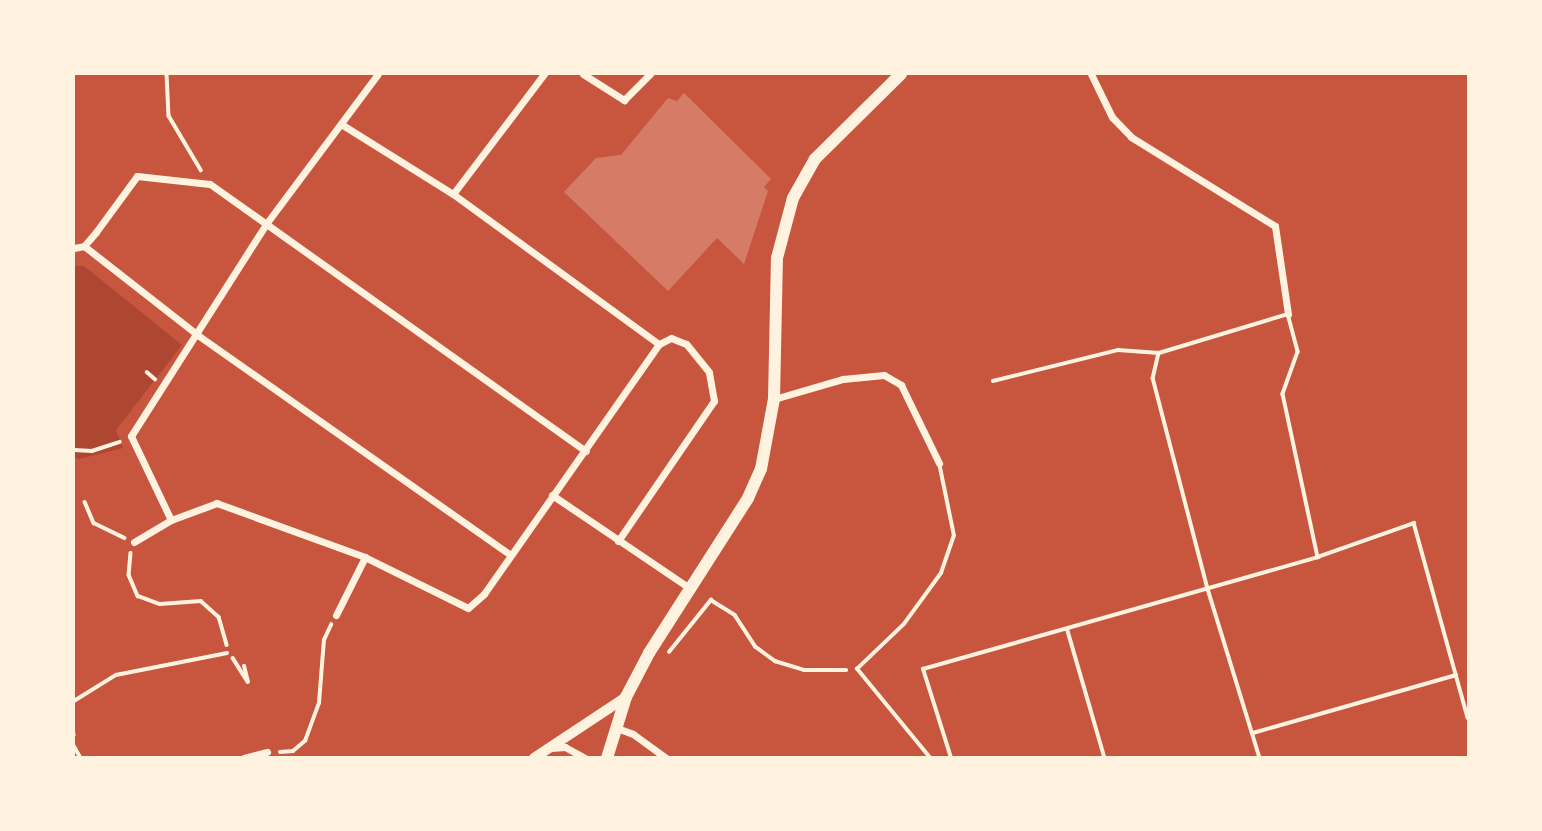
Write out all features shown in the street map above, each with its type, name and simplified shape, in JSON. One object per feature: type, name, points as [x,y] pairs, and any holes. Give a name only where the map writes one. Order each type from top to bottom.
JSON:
[{"type":"main road","points":[[607,758],[614,727],[626,696],[761,469],[774,399],[777,258],[793,198],[815,159],[901,74]]},
{"type":"street","points":[[171,520],[131,436],[199,336],[266,224],[378,74]]},
{"type":"street","points":[[453,194],[544,74]]},
{"type":"street","points":[[583,74],[624,100],[650,74]]},
{"type":"street","points":[[1090,74],[1112,117],[1131,137],[1275,226],[1288,314]]},
{"type":"street","points":[[341,124],[453,194],[659,344]]},
{"type":"street","points":[[84,246],[137,176],[209,184],[586,451]]},
{"type":"street","points":[[74,247],[84,246],[199,336],[509,554]]},
{"type":"street","points":[[134,542],[171,520],[217,503],[365,557],[468,608],[484,593],[659,344],[671,338],[686,344],[709,372],[714,401],[618,541]]},
{"type":"street","points":[[774,399],[843,379],[884,374],[901,385],[939,463]]},
{"type":"street","points":[[552,495],[691,589]]},
{"type":"street","points":[[336,615],[365,557]]},
{"type":"street","points":[[534,758],[626,696]]},
{"type":"street","points":[[614,727],[633,734],[666,758]]},
{"type":"street","points":[[547,749],[565,747],[585,758]]},
{"type":"street","points":[[244,758],[267,752]]},
{"type":"lane","points":[[992,381],[1118,350],[1159,353],[1288,314],[1298,352],[1283,394],[1318,556]]},
{"type":"lane","points":[[1159,353],[1153,378],[1208,589],[1260,758]]},
{"type":"lane","points":[[930,758],[858,669],[904,624],[941,573],[954,536],[939,463]]},
{"type":"lane","points":[[951,758],[923,669],[1068,631],[1318,556],[1414,523],[1468,718]]},
{"type":"lane","points":[[1068,631],[1105,758]]},
{"type":"lane","points":[[74,701],[116,675],[227,653]]},
{"type":"lane","points":[[1253,733],[1456,674]]},
{"type":"path","points":[[167,74],[169,117],[209,184]]},
{"type":"path","points":[[74,450],[92,451],[131,436]]},
{"type":"path","points":[[85,502],[94,523],[134,542],[129,575],[138,596],[160,604],[201,601],[219,617],[227,636],[227,653],[248,682],[244,666]]},
{"type":"path","points":[[668,654],[711,600],[735,615],[756,647],[775,661],[804,670],[858,669]]},
{"type":"path","points":[[267,752],[293,751],[305,741],[319,703],[324,640],[336,615]]},
{"type":"path","points":[[74,746],[81,758]]},
{"type":"shaded area","points":[[74,266],[84,266],[182,345],[116,430],[123,448],[79,459],[74,457]]},
{"type":"building","points":[[684,93],[771,179],[764,187],[768,191],[744,264],[717,238],[668,291],[564,192],[596,158],[621,155],[668,98],[677,101]]}]
